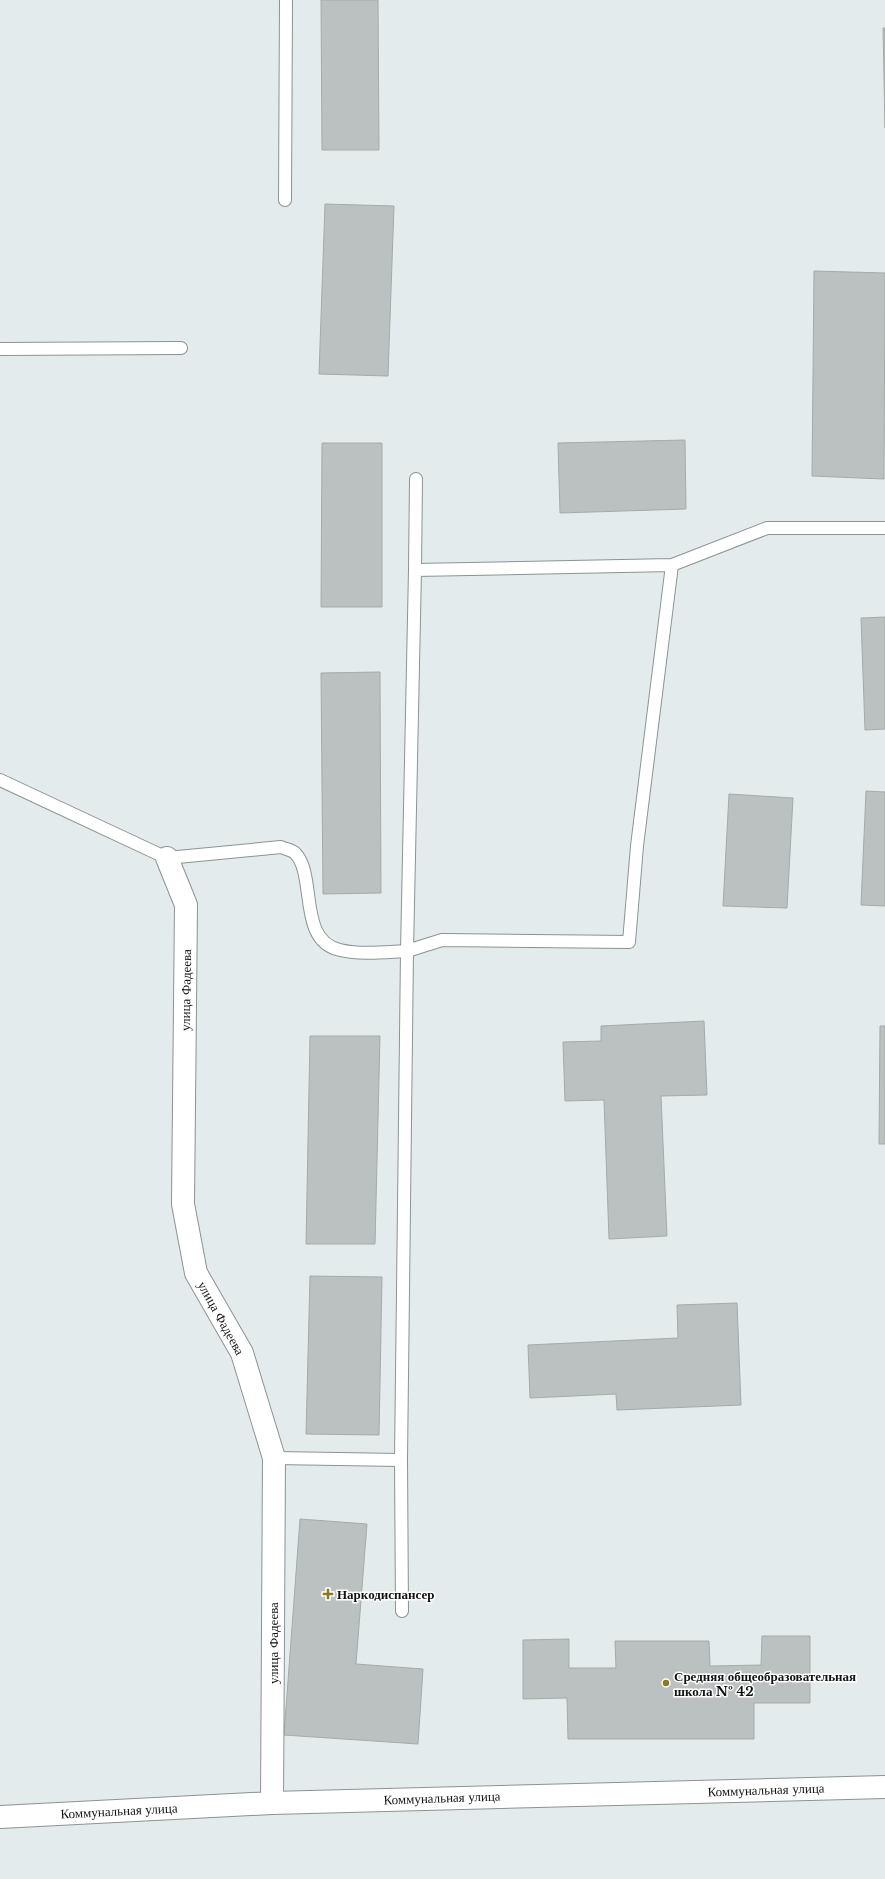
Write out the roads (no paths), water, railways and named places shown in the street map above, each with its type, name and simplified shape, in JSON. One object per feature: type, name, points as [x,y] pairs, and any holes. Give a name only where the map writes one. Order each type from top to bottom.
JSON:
[{"type":"street","name":"улица Фадеева","points":[[167,858],[186,905],[183,1204],[196,1273],[242,1353],[274,1458],[272,1803]]},
{"type":"street","name":"Коммунальная улица","points":[[0,1818],[272,1803],[885,1787]]},
{"type":"lane","points":[[285,200],[286,0]]},
{"type":"lane","points":[[0,349],[181,348]]},
{"type":"lane","points":[[402,1611],[401,1460],[407,951],[416,479]]},
{"type":"lane","points":[[415,570],[672,565],[767,528],[885,528]]},
{"type":"lane","points":[[0,780],[167,858],[281,847],[295,852],[302,865],[314,928],[325,943],[339,950],[364,952],[407,951],[442,940],[629,942],[637,846],[672,565]]},
{"type":"lane","points":[[274,1458],[401,1460]]},
{"type":"place","name":"Наркодиспансер","points":[[328,1594]]},
{"type":"place","name":"Средняя общеобразовательная школа № 42","points":[[666,1683]]}]
